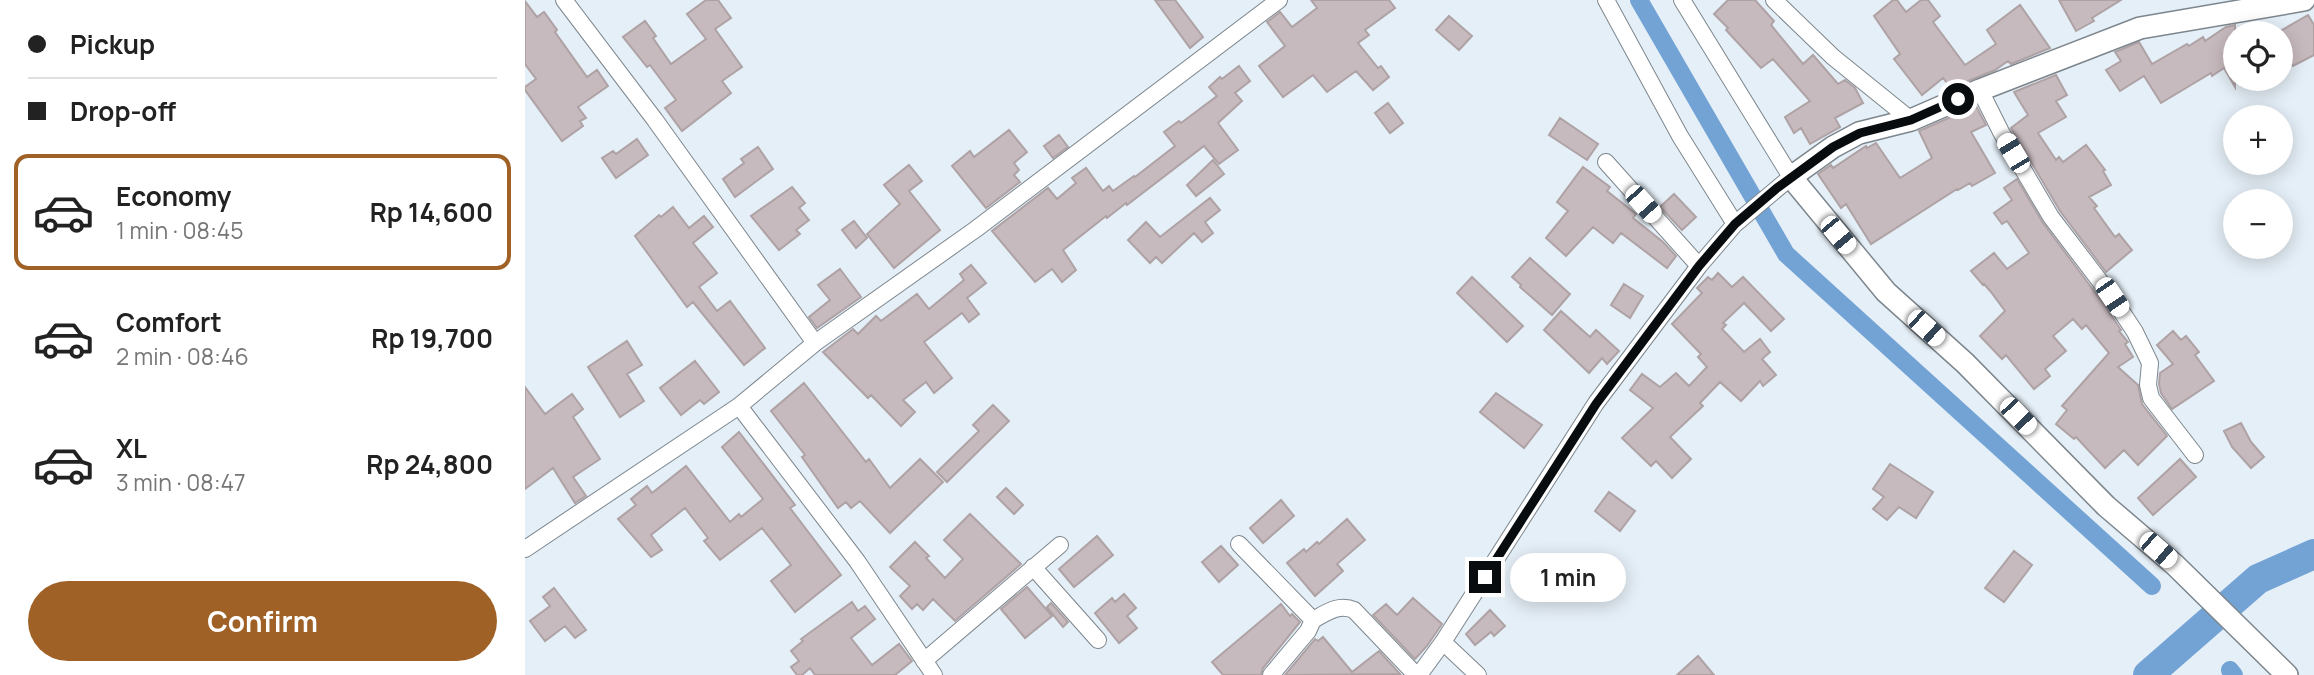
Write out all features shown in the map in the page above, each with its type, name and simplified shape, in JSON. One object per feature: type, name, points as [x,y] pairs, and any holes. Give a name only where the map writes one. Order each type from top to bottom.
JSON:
[{"type":"street","points":[[564,0],[655,120],[815,343]]},
{"type":"street","points":[[525,550],[739,406],[815,343],[976,229],[1279,0]]},
{"type":"street","points":[[1606,0],[1680,136],[1741,219]]},
{"type":"street","points":[[1682,0],[1784,182],[1886,292],[1965,363],[2106,506],[2175,565],[2287,675]]},
{"type":"street","points":[[1774,0],[1833,57],[1911,120]]},
{"type":"street","points":[[1271,675],[1308,631],[1313,620],[1340,607],[1347,607],[1354,610],[1417,675],[1444,642],[1596,404],[1699,266],[1741,219],[1784,182],[1833,147],[1860,133],[1911,120],[1980,89],[2140,28],[2304,0]]},
{"type":"street","points":[[1980,89],[2001,132],[2051,217],[2135,332],[2150,363],[2148,385],[2151,398],[2195,455]]},
{"type":"street","points":[[1606,162],[1699,266]]},
{"type":"street","points":[[739,406],[857,561],[934,675]]},
{"type":"street","points":[[1239,544],[1313,620]]},
{"type":"street","points":[[924,661],[1060,545]]},
{"type":"street","points":[[1033,567],[1098,640]]},
{"type":"street","points":[[1444,642],[1478,675]]},
{"type":"building","points":[[706,0],[718,0],[731,18],[715,29],[742,67],[722,81],[731,93],[682,131],[665,108],[676,100],[650,65],[647,67],[623,37],[645,21],[671,64],[706,39],[687,14]]},
{"type":"building","points":[[1155,0],[1175,0],[1203,37],[1190,48]]},
{"type":"building","points":[[1311,0],[1389,0],[1395,8],[1365,30],[1369,35],[1358,43],[1389,77],[1373,90],[1356,71],[1327,92],[1313,75],[1283,97],[1259,66],[1285,46],[1267,22],[1280,12],[1292,27],[1317,8]]},
{"type":"building","points":[[1728,0],[1755,0],[1774,21],[1771,25],[1803,64],[1813,55],[1838,84],[1845,80],[1855,88],[1863,103],[1835,118],[1840,127],[1810,144],[1801,128],[1794,133],[1785,117],[1810,101],[1773,59],[1761,68],[1726,30],[1728,28],[1714,14]]},
{"type":"building","points":[[1893,0],[1897,0],[1906,12],[1921,0],[1928,0],[1940,16],[1933,22],[1965,65],[1996,44],[1987,30],[2020,5],[2050,48],[2011,64],[2008,61],[1995,70],[1951,88],[1943,78],[1922,95],[1894,59],[1900,54],[1874,16]]},
{"type":"building","points":[[2059,0],[2121,0],[2076,31]]},
{"type":"building","points":[[525,1],[537,17],[544,12],[587,77],[597,70],[608,86],[578,107],[586,118],[580,121],[583,126],[562,141],[525,90],[525,87],[536,79],[525,64]]},
{"type":"building","points":[[2308,15],[2314,25],[2314,55],[2293,66],[2293,24]]},
{"type":"building","points":[[1449,16],[1472,36],[1459,50],[1436,30]]},
{"type":"building","points":[[2223,29],[2223,69],[2161,103],[2144,76],[2120,91],[2106,70],[2121,61],[2115,52],[2139,42],[2152,64],[2203,37],[2205,41]]},
{"type":"building","points":[[1239,66],[1250,81],[1235,93],[1242,101],[1218,123],[1238,150],[1219,164],[1204,146],[1063,250],[1076,270],[1062,282],[1052,269],[1035,282],[992,231],[1048,188],[1057,199],[1076,183],[1072,178],[1086,168],[1103,191],[1109,186],[1113,191],[1135,177],[1175,146],[1164,132],[1179,121],[1181,123],[1217,96],[1209,87]]},
{"type":"building","points":[[2056,75],[2067,95],[2056,101],[2066,117],[2038,133],[2056,160],[2059,157],[2063,162],[2086,145],[2105,170],[2103,171],[2111,185],[2089,197],[2115,237],[2119,234],[2132,250],[2106,272],[2060,211],[2011,128],[2028,115],[2014,92]]},
{"type":"building","points":[[1388,103],[1403,123],[1390,133],[1375,113]]},
{"type":"building","points":[[1976,106],[1986,125],[1971,132],[1995,173],[1972,186],[1970,183],[1957,189],[1871,244],[1846,204],[1841,208],[1818,174],[1876,143],[1900,178],[1932,158],[1919,131]]},
{"type":"building","points":[[1560,118],[1598,144],[1587,160],[1549,135]]},
{"type":"building","points":[[1009,130],[1027,152],[1014,163],[1019,170],[1014,175],[1020,182],[986,208],[952,166],[970,151],[974,157]]},
{"type":"building","points":[[1059,135],[1068,147],[1053,158],[1044,146]]},
{"type":"building","points":[[637,139],[648,155],[616,178],[602,158],[613,151],[616,154]]},
{"type":"building","points":[[758,147],[773,169],[735,197],[723,179],[744,163],[741,159]]},
{"type":"building","points":[[1213,160],[1224,174],[1196,196],[1187,185]]},
{"type":"building","points":[[909,165],[922,181],[909,191],[940,230],[894,268],[867,234],[900,204],[884,185]]},
{"type":"building","points":[[1583,167],[1610,187],[1607,191],[1636,214],[1633,218],[1676,256],[1667,268],[1621,233],[1613,243],[1593,227],[1566,256],[1546,238],[1568,211],[1557,202]]},
{"type":"building","points":[[2017,179],[2043,223],[2103,303],[2128,342],[2125,344],[2133,357],[2118,367],[2138,385],[2142,404],[2167,436],[2138,465],[2124,450],[2105,468],[2076,437],[2074,439],[2056,424],[2067,410],[2062,406],[2109,353],[2086,325],[2082,329],[2073,319],[2053,336],[2066,351],[2045,369],[2050,376],[2034,389],[2006,355],[2002,359],[1980,336],[2005,311],[1971,271],[1994,253],[2007,269],[2029,253],[2007,221],[2002,224],[1994,213],[2012,200],[2004,188]]},
{"type":"building","points":[[792,187],[805,203],[799,208],[809,220],[796,230],[800,234],[779,250],[751,216]]},
{"type":"building","points":[[1674,194],[1696,217],[1682,230],[1660,207]]},
{"type":"building","points":[[1210,198],[1220,210],[1205,222],[1213,233],[1202,242],[1194,233],[1162,263],[1156,257],[1150,263],[1128,240],[1146,222],[1160,237]]},
{"type":"building","points":[[673,207],[689,228],[704,216],[713,227],[693,243],[717,273],[699,287],[717,311],[730,301],[765,348],[744,365],[693,302],[687,307],[635,236],[659,215],[661,217]]},
{"type":"building","points":[[854,221],[867,238],[856,248],[842,230]]},
{"type":"building","points":[[1530,258],[1570,294],[1552,315],[1512,277]]},
{"type":"building","points":[[971,265],[986,283],[967,298],[979,314],[969,322],[962,313],[924,342],[952,378],[934,393],[926,382],[903,400],[915,412],[901,426],[871,395],[868,398],[823,352],[853,329],[858,334],[876,316],[881,321],[917,294],[929,309],[964,280],[960,274]]},
{"type":"building","points":[[840,269],[861,297],[817,328],[809,317],[830,300],[818,285]]},
{"type":"building","points":[[1718,273],[1732,287],[1743,277],[1784,319],[1771,331],[1744,303],[1723,323],[1726,325],[1722,329],[1744,352],[1760,339],[1770,352],[1762,359],[1776,375],[1763,386],[1760,381],[1741,401],[1720,382],[1700,403],[1703,406],[1670,437],[1691,459],[1672,478],[1656,461],[1651,466],[1622,438],[1653,408],[1630,390],[1642,374],[1660,387],[1676,373],[1689,386],[1707,367],[1698,357],[1701,354],[1672,324],[1702,293],[1697,288],[1708,277],[1712,280]]},
{"type":"building","points":[[1472,277],[1523,326],[1507,342],[1457,293]]},
{"type":"building","points":[[1624,284],[1643,296],[1630,318],[1611,305]]},
{"type":"building","points":[[1561,311],[1590,337],[1596,330],[1619,351],[1607,364],[1602,358],[1589,373],[1544,330]]},
{"type":"building","points":[[2173,331],[2181,340],[2186,336],[2199,352],[2195,355],[2214,381],[2172,409],[2161,393],[2159,384],[2160,373],[2173,364],[2157,345]]},
{"type":"building","points":[[627,341],[642,365],[627,374],[644,401],[620,417],[588,367]]},
{"type":"building","points":[[695,361],[719,392],[704,404],[700,400],[681,415],[660,388]]},
{"type":"building","points":[[804,383],[866,462],[869,459],[890,488],[920,459],[943,482],[890,533],[860,501],[851,508],[846,502],[838,508],[802,457],[805,455],[771,411]]},
{"type":"building","points":[[525,387],[545,414],[572,394],[583,409],[573,417],[600,459],[573,477],[586,496],[575,503],[553,468],[525,489]]},
{"type":"building","points":[[1496,393],[1542,425],[1524,448],[1480,412]]},
{"type":"building","points":[[993,405],[1009,421],[947,482],[937,472],[979,431],[973,425]]},
{"type":"building","points":[[2241,423],[2251,442],[2264,457],[2251,468],[2232,447],[2224,431]]},
{"type":"building","points":[[739,432],[795,505],[790,508],[841,575],[795,612],[771,581],[791,565],[762,528],[720,560],[704,541],[708,538],[685,508],[651,535],[662,550],[651,557],[618,519],[636,505],[631,499],[647,486],[652,493],[686,466],[730,522],[739,514],[741,517],[763,499],[722,447]]},
{"type":"building","points":[[2180,459],[2196,477],[2153,515],[2138,498]]},
{"type":"building","points":[[1890,464],[1933,492],[1916,518],[1899,507],[1887,520],[1873,509],[1884,497],[1873,489]]},
{"type":"building","points":[[1006,488],[1023,505],[1014,514],[997,497]]},
{"type":"building","points":[[1609,492],[1635,511],[1620,531],[1595,511]]},
{"type":"building","points":[[1281,500],[1294,516],[1263,543],[1250,528]]},
{"type":"building","points":[[970,514],[1021,564],[955,621],[933,599],[923,610],[917,604],[912,609],[900,596],[910,586],[890,567],[915,542],[945,578],[963,559],[944,540]]},
{"type":"building","points":[[1347,519],[1365,540],[1337,564],[1343,571],[1315,596],[1287,563],[1304,549],[1306,552],[1317,542],[1319,544]]},
{"type":"building","points":[[1097,536],[1113,555],[1074,587],[1059,569]]},
{"type":"building","points":[[1221,546],[1238,565],[1219,582],[1202,562]]},
{"type":"building","points":[[2014,551],[2032,565],[2004,602],[1985,588]]},
{"type":"building","points":[[1027,587],[1052,616],[1025,638],[1001,609]]},
{"type":"building","points":[[554,588],[586,630],[575,638],[565,626],[545,641],[530,621],[550,606],[543,597]]},
{"type":"building","points":[[1124,594],[1136,608],[1127,616],[1137,628],[1119,643],[1095,613],[1112,598],[1115,602]]},
{"type":"building","points":[[1413,598],[1442,624],[1415,659],[1373,615],[1386,604],[1397,615]]},
{"type":"building","points":[[852,602],[858,611],[865,606],[875,619],[851,638],[872,665],[899,644],[912,661],[895,675],[815,675],[810,668],[802,675],[797,675],[791,667],[799,661],[791,651],[803,641],[801,639]]},
{"type":"building","points":[[1051,603],[1068,622],[1063,627],[1047,607]]},
{"type":"building","points":[[1281,604],[1290,616],[1292,614],[1300,622],[1263,668],[1261,675],[1223,675],[1212,662]]},
{"type":"building","points":[[1490,610],[1505,626],[1494,636],[1491,632],[1475,645],[1466,634]]},
{"type":"building","points":[[1323,637],[1352,672],[1379,651],[1400,674],[1285,675],[1315,639],[1318,641]]},
{"type":"building","points":[[1698,656],[1714,675],[1677,675]]},
{"type":"waterway","points":[[1639,0],[1786,254],[2152,586]]},
{"type":"waterway","points":[[2148,675],[2258,579],[2314,554]]},
{"type":"waterway","points":[[2230,670],[2234,675]]},
{"type":"route","points":[[1485,577],[1596,404],[1699,266],[1735,224],[1777,188],[1833,147],[1860,133],[1911,120],[1958,99]]}]
